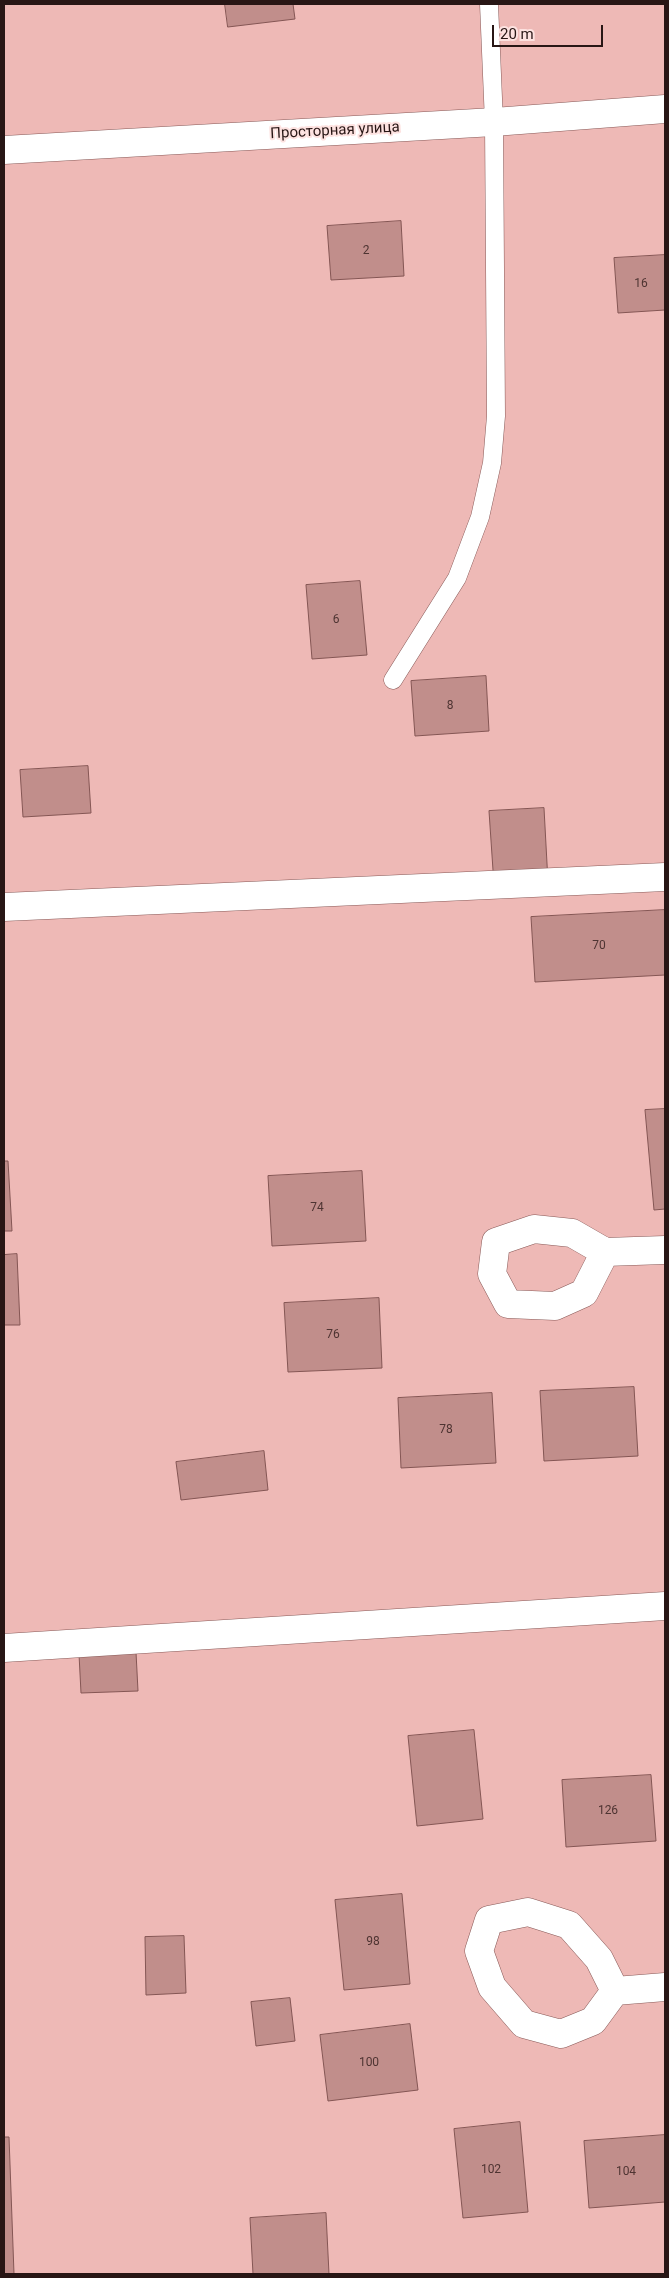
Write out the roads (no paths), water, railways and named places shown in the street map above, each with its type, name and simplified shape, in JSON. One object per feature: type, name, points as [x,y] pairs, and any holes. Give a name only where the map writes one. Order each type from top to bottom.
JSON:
[{"type":"street","name":"Просторная улица","points":[[4,150],[494,122],[665,109]]},
{"type":"street","points":[[4,907],[665,877]]},
{"type":"street","points":[[605,1252],[665,1250]]},
{"type":"street","points":[[4,1648],[665,1606]]},
{"type":"street","points":[[528,1912],[569,1925],[599,1958],[615,1991],[593,2022],[561,2034],[524,2024],[492,1987],[479,1951],[490,1920],[528,1912]]},
{"type":"street","points":[[615,1991],[665,1987]]},
{"type":"lane","points":[[393,680],[458,578],[480,517],[492,462],[496,416],[494,122],[490,4]]}]
